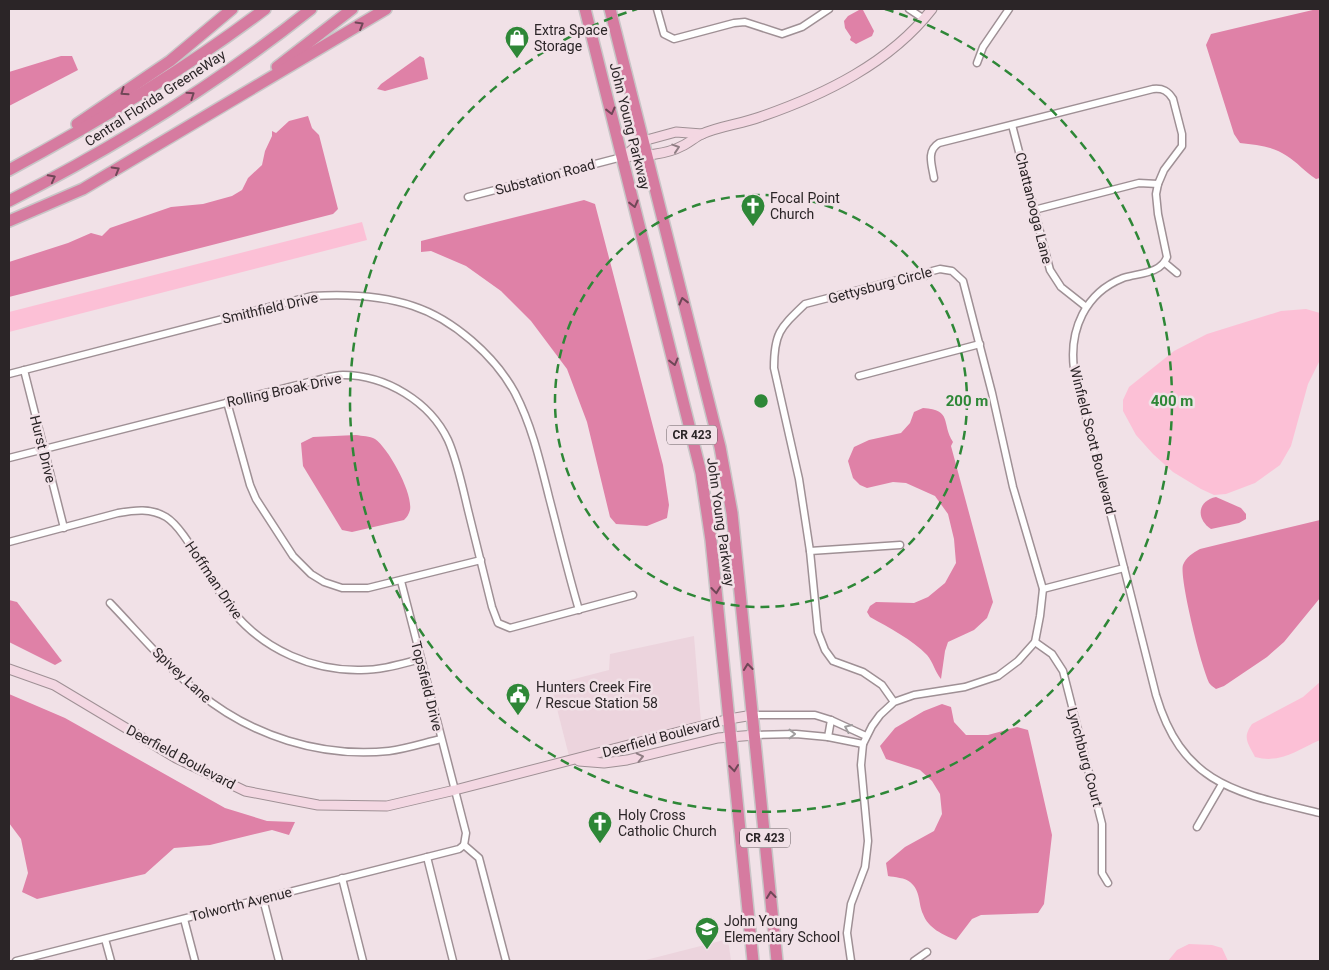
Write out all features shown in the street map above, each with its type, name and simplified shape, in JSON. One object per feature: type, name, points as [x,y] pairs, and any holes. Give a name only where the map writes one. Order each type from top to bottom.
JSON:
[{"type":"highway","points":[[9,166],[72,128],[170,61],[232,9]]},
{"type":"highway","name":"Central Florida GreeneWay","points":[[9,170],[138,96],[265,9]]},
{"type":"highway","name":"Central Florida GreeneWay","points":[[9,201],[88,158],[153,119],[232,67],[311,9]]},
{"type":"highway","points":[[238,97],[352,9]]},
{"type":"highway","points":[[9,221],[83,189],[386,9]]},
{"type":"highway","name":"John Young Parkway","points":[[585,9],[701,474],[711,540],[753,961]]},
{"type":"highway","name":"John Young Parkway","points":[[610,9],[720,447],[732,513],[777,961]]},
{"type":"highway","points":[[618,9],[633,70],[634,104]]},
{"type":"street","points":[[657,9],[664,34],[674,39],[734,23],[745,22],[782,34],[802,27],[830,9]]},
{"type":"street","points":[[909,9],[924,19]]},
{"type":"street","points":[[622,157],[647,156],[680,147],[702,134],[760,118],[843,81],[883,58],[932,9]]},
{"type":"street","points":[[977,63],[983,47],[1009,9]]},
{"type":"street","points":[[934,178],[930,157],[934,146],[939,143],[1153,89],[1165,90],[1173,99],[1183,140],[1179,152],[1164,170],[1158,184],[1156,204],[1167,251],[1165,263],[1177,273]]},
{"type":"street","name":"Chattanooga Lane","points":[[1012,125],[1050,270],[1054,279],[1068,294],[1085,306]]},
{"type":"street","points":[[622,157],[643,141],[676,132],[702,134]]},
{"type":"street","name":"Substation Road","points":[[468,197],[622,157]]},
{"type":"street","points":[[1034,210],[1139,184],[1158,184]]},
{"type":"street","name":"Winfield Scott Boulevard","points":[[1165,263],[1160,267],[1111,283],[1097,293],[1085,306],[1074,335],[1072,354],[1074,369],[1162,716],[1180,748],[1194,763],[1222,784],[1244,793],[1320,813]]},
{"type":"street","name":"Gettysburg Circle","points":[[894,702],[882,685],[863,672],[833,661],[825,650],[818,632],[810,551],[799,478],[774,368],[774,350],[778,334],[789,319],[805,304],[940,269],[952,271],[963,281],[980,344],[1013,487],[1043,589],[1035,642]]},
{"type":"street","name":"Smithfield Drive","points":[[9,374],[312,296],[345,294],[377,297],[414,306],[441,319],[470,339],[493,362],[514,391],[527,419],[537,450],[579,610]]},
{"type":"street","points":[[859,376],[980,344]]},
{"type":"street","name":"Hurst Drive","points":[[24,370],[64,528]]},
{"type":"street","name":"Rolling Broak Drive","points":[[9,458],[313,380],[342,375],[364,377],[383,382],[407,394],[423,407],[439,425],[448,441],[498,623],[510,628],[579,610]]},
{"type":"street","points":[[227,402],[250,485],[256,498],[293,556],[311,574],[324,582],[342,588],[368,588],[481,560]]},
{"type":"street","name":"Hoffman Drive","points":[[9,542],[135,510],[151,510],[168,517],[185,537],[233,612],[261,638],[279,650],[320,666],[338,669],[361,670],[391,667],[421,659]]},
{"type":"street","points":[[810,551],[900,545]]},
{"type":"street","points":[[1043,589],[1124,568]]},
{"type":"street","name":"Topsfield Drive","points":[[401,580],[466,833],[464,845]]},
{"type":"street","points":[[579,610],[633,595]]},
{"type":"street","name":"Spivey Lane","points":[[110,603],[197,692],[242,722],[268,734],[295,744],[327,750],[354,752],[390,751],[441,739]]},
{"type":"street","points":[[850,961],[847,933],[851,904],[865,867],[868,841],[861,765],[866,736],[880,715],[894,702],[914,695],[966,687],[998,676],[1018,661],[1035,642]]},
{"type":"street","name":"Lynchburg Court","points":[[1035,642],[1052,654],[1062,671],[1102,824],[1102,873],[1108,883]]},
{"type":"street","name":"Deerfield Boulevard","points":[[9,669],[54,685],[176,758],[245,792],[318,805],[387,806],[729,719],[753,716]]},
{"type":"street","points":[[753,716],[815,715],[866,736]]},
{"type":"street","points":[[828,737],[831,720]]},
{"type":"street","points":[[755,735],[796,734],[828,737],[864,744]]},
{"type":"street","name":"Deerfield Boulevard","points":[[569,761],[604,763],[626,760],[732,737],[755,735]]},
{"type":"street","points":[[1197,827],[1222,784]]},
{"type":"street","points":[[464,845],[479,858],[506,961]]},
{"type":"street","name":"Tolworth Avenue","points":[[16,961],[458,849],[464,845]]},
{"type":"street","points":[[427,857],[453,961]]},
{"type":"street","points":[[342,878],[363,961]]},
{"type":"street","points":[[263,899],[279,961]]},
{"type":"street","points":[[184,919],[195,961]]},
{"type":"street","points":[[105,939],[110,961]]},
{"type":"street","points":[[914,961],[927,952]]},
{"type":"shaded area","points":[[1320,9],[1320,178],[1316,179],[1291,158],[1276,150],[1265,146],[1240,143],[1234,134],[1206,45],[1211,34]]},
{"type":"shaded area","points":[[863,10],[874,31],[872,36],[856,44],[850,40],[851,37],[845,28],[844,21],[848,16]]},
{"type":"shaded area","points":[[61,56],[72,56],[78,70],[9,106],[9,72]]},
{"type":"shaded area","points":[[420,56],[424,58],[428,79],[385,91],[377,89],[381,84]]},
{"type":"shaded area","points":[[308,116],[312,128],[319,135],[338,209],[333,214],[9,297],[9,262],[68,243],[91,233],[102,236],[110,228],[171,207],[203,204],[232,196],[242,190],[248,178],[262,165],[272,131],[276,133],[289,121]]},
{"type":"shaded area","points":[[584,200],[595,204],[663,465],[669,505],[667,518],[647,526],[616,524],[610,517],[587,422],[567,369],[531,321],[501,291],[466,266],[431,251],[421,252],[421,241]]},
{"type":"shaded area","points":[[362,222],[367,240],[9,332],[9,312]]},
{"type":"shaded area","points":[[1306,309],[1320,313],[1320,360],[1308,384],[1291,446],[1280,465],[1255,483],[1226,494],[1214,495],[1173,472],[1136,435],[1123,411],[1123,400],[1129,387],[1174,351],[1207,334],[1281,311]]},
{"type":"shaded area","points":[[923,408],[939,411],[945,419],[953,442],[951,446],[993,602],[987,618],[974,630],[948,642],[941,679],[927,655],[921,649],[900,634],[870,617],[867,612],[870,606],[876,602],[914,603],[928,597],[945,583],[956,563],[954,539],[948,514],[935,496],[906,483],[893,482],[867,488],[860,485],[853,478],[848,461],[854,447],[869,440],[901,433],[910,423],[914,412]]},
{"type":"shaded area","points":[[356,435],[375,439],[393,461],[404,483],[410,502],[410,511],[404,520],[352,532],[342,530],[303,466],[301,443],[313,437]]},
{"type":"shaded area","points":[[1216,497],[1241,508],[1246,514],[1246,519],[1239,523],[1211,529],[1203,520],[1201,511],[1205,502]]},
{"type":"shaded area","points":[[1320,520],[1320,598],[1284,642],[1267,657],[1224,686],[1216,689],[1210,685],[1206,676],[1197,644],[1184,587],[1184,562],[1200,549]]},
{"type":"shaded area","points":[[9,600],[17,602],[62,661],[55,665],[9,642]]},
{"type":"shaded area","points":[[694,636],[701,722],[569,756],[551,685],[609,670],[610,654]]},
{"type":"shaded area","points":[[1320,682],[1320,740],[1289,755],[1273,759],[1255,757],[1247,740],[1247,733],[1252,724],[1303,697]]},
{"type":"shaded area","points":[[9,694],[65,718],[225,808],[267,821],[295,822],[289,835],[272,830],[210,845],[174,848],[145,874],[37,899],[22,892],[28,873],[21,839],[9,823]]},
{"type":"shaded area","points":[[942,704],[951,707],[954,722],[966,735],[988,735],[1017,727],[1028,730],[1052,835],[1044,904],[1038,913],[981,915],[972,919],[956,940],[941,933],[928,923],[921,910],[918,893],[914,886],[906,880],[888,876],[886,863],[905,847],[934,831],[942,814],[940,794],[932,781],[920,770],[886,759],[880,746],[895,728],[924,711]]},
{"type":"shaded area","name":"John Young Elementary School","points":[[728,939],[731,961],[642,961]]},
{"type":"shaded area","points":[[1189,944],[1212,945],[1222,948],[1228,961],[1168,961],[1177,950]]},
{"type":"place","name":"Extra Space Storage","points":[[517,59]]},
{"type":"place","name":"Focal Point Church","points":[[753,227]]},
{"type":"place","name":"Hunters Creek Fire / Rescue Station 58","points":[[518,716]]},
{"type":"place","name":"Holy Cross Catholic Church","points":[[600,844]]},
{"type":"place","name":"John Young Elementary School","points":[[707,950]]}]
